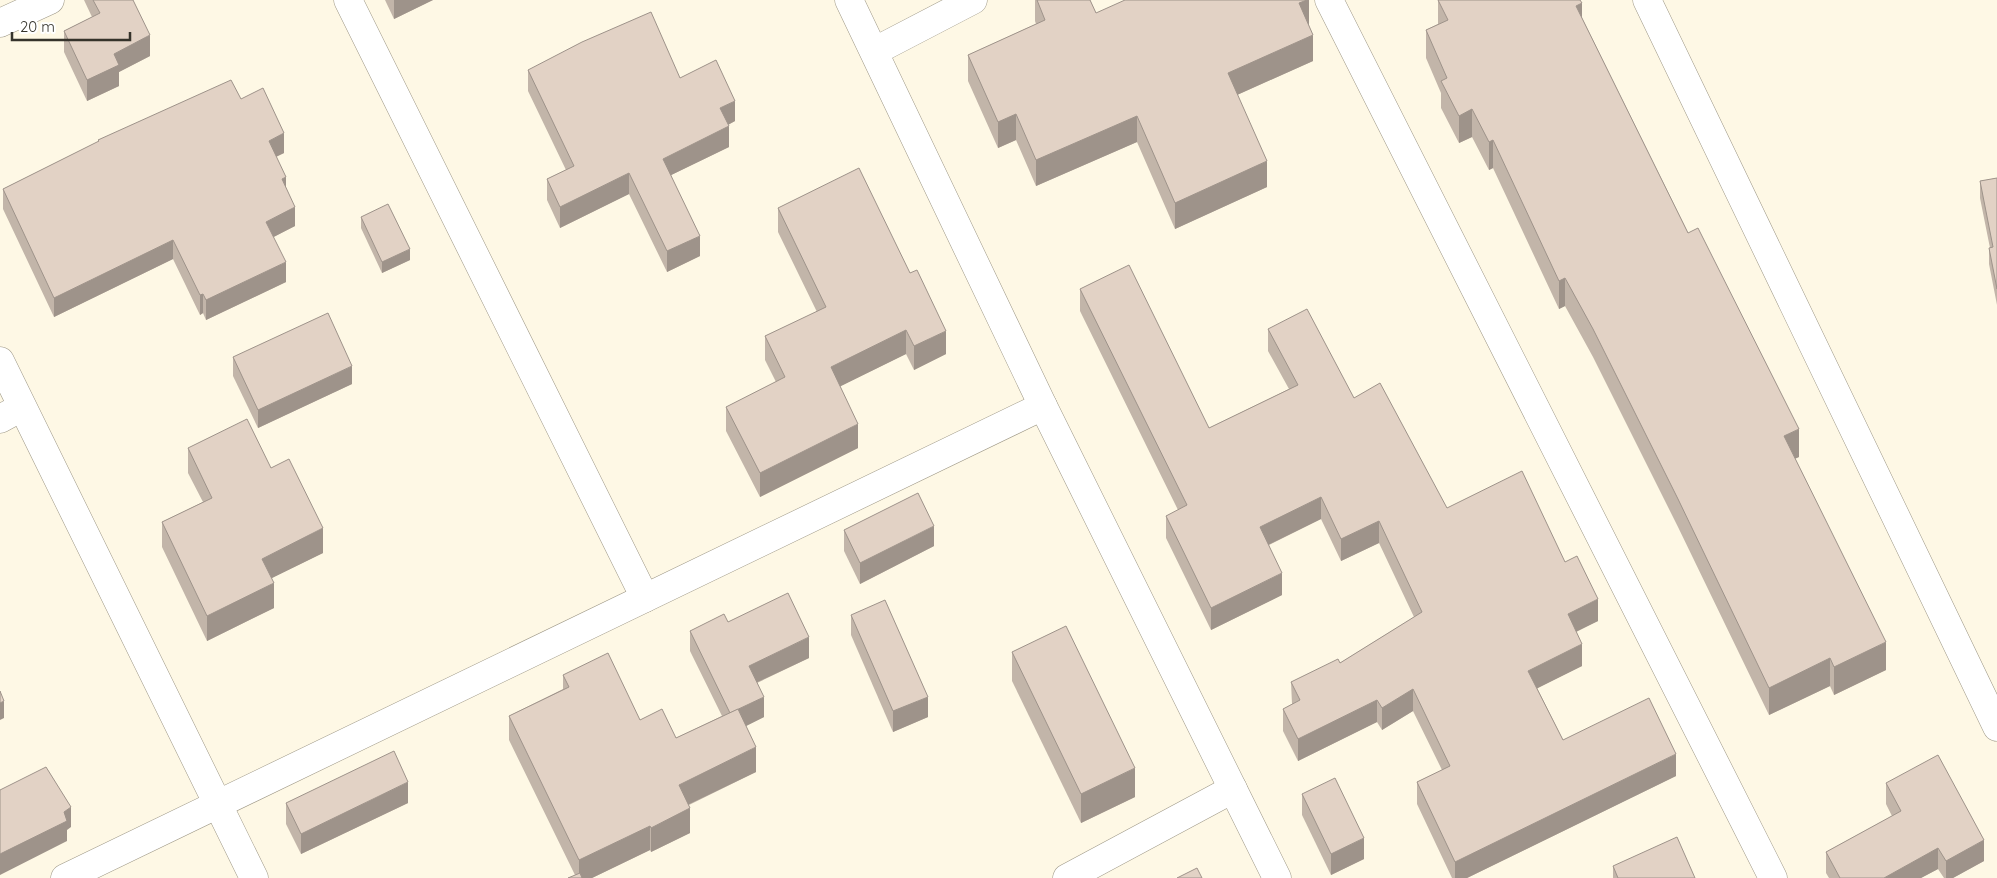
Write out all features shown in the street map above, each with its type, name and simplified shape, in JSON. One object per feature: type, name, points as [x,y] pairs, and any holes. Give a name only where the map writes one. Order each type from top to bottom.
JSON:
[{"type":"street","points":[[0,22],[50,0]]},
{"type":"street","points":[[348,0],[645,598]]},
{"type":"street","points":[[849,0],[1043,406],[1277,878]]},
{"type":"street","points":[[875,52],[973,0]]},
{"type":"street","points":[[1329,0],[1773,878]]},
{"type":"street","points":[[1647,0],[1997,727]]},
{"type":"street","points":[[0,362],[11,413],[217,803],[254,878]]},
{"type":"street","points":[[65,878],[1043,406]]},
{"type":"street","points":[[1067,878],[1233,789]]},
{"type":"building","points":[[93,0],[133,0],[150,35],[114,54],[119,65],[87,80],[64,31],[100,13]]},
{"type":"building","points":[[1037,0],[1090,0],[1096,13],[1125,0],[1307,0],[1299,3],[1313,35],[1228,73],[1267,161],[1175,203],[1137,116],[1036,160],[1016,114],[998,122],[968,55],[1045,20]]},
{"type":"building","points":[[1438,0],[1580,0],[1582,3],[1576,6],[1688,233],[1698,228],[1799,429],[1784,436],[1886,642],[1834,667],[1830,658],[1769,688],[1593,329],[1565,278],[1559,281],[1493,140],[1489,142],[1472,109],[1459,116],[1441,81],[1447,78],[1426,30],[1448,20]]},
{"type":"building","points":[[651,12],[680,78],[716,60],[735,101],[720,108],[729,126],[663,159],[700,236],[667,251],[629,173],[560,207],[547,179],[574,166],[528,70],[582,42]]},
{"type":"building","points":[[231,80],[241,99],[263,88],[284,133],[269,141],[286,177],[282,179],[295,207],[266,222],[286,262],[206,300],[203,294],[200,295],[173,240],[54,298],[3,189],[98,140]]},
{"type":"building","points":[[859,168],[910,273],[917,270],[946,331],[914,346],[906,330],[831,367],[858,424],[760,473],[726,407],[785,377],[765,336],[826,307],[778,208]]},
{"type":"building","points":[[1997,178],[1997,289],[1989,248],[1993,247],[1980,181]]},
{"type":"building","points":[[388,204],[410,249],[382,262],[361,217]]},
{"type":"building","points":[[1129,265],[1209,428],[1298,385],[1268,329],[1307,309],[1354,398],[1380,383],[1447,508],[1522,471],[1565,562],[1577,556],[1598,599],[1568,614],[1582,644],[1528,671],[1563,740],[1649,698],[1676,754],[1455,862],[1417,782],[1450,766],[1413,689],[1382,708],[1377,700],[1298,739],[1283,709],[1300,700],[1291,682],[1338,659],[1340,663],[1422,612],[1379,521],[1341,539],[1321,497],[1260,527],[1282,573],[1211,608],[1166,516],[1187,505],[1080,289]]},
{"type":"building","points":[[328,313],[352,366],[258,410],[233,357]]},
{"type":"building","points":[[247,419],[271,468],[289,459],[323,528],[262,559],[274,583],[207,616],[162,522],[212,498],[188,448]]},
{"type":"building","points":[[918,493],[934,526],[860,563],[844,530]]},
{"type":"building","points":[[788,593],[809,637],[749,666],[764,697],[730,713],[690,631],[724,614],[728,622]]},
{"type":"building","points":[[885,600],[928,697],[893,711],[851,615]]},
{"type":"building","points":[[1066,626],[1135,768],[1081,794],[1012,652]]},
{"type":"building","points":[[608,653],[640,720],[662,709],[676,738],[738,709],[756,747],[679,785],[690,808],[651,828],[650,826],[579,860],[509,716],[569,687],[563,675]]},
{"type":"building","points":[[0,691],[4,701],[0,703]]},
{"type":"building","points":[[394,751],[408,782],[301,834],[286,803]]},
{"type":"building","points":[[1938,755],[1984,840],[1946,861],[1938,848],[1884,878],[1840,878],[1826,852],[1901,811],[1886,783]]},
{"type":"building","points":[[46,767],[71,807],[64,812],[67,821],[0,854],[0,790]]},
{"type":"building","points":[[1335,778],[1364,838],[1331,854],[1302,794]]},
{"type":"building","points":[[1677,837],[1695,878],[1618,878],[1613,866]]},
{"type":"building","points":[[1197,868],[1202,878],[1177,878]]},
{"type":"building","points":[[580,873],[582,878],[568,878]]}]
